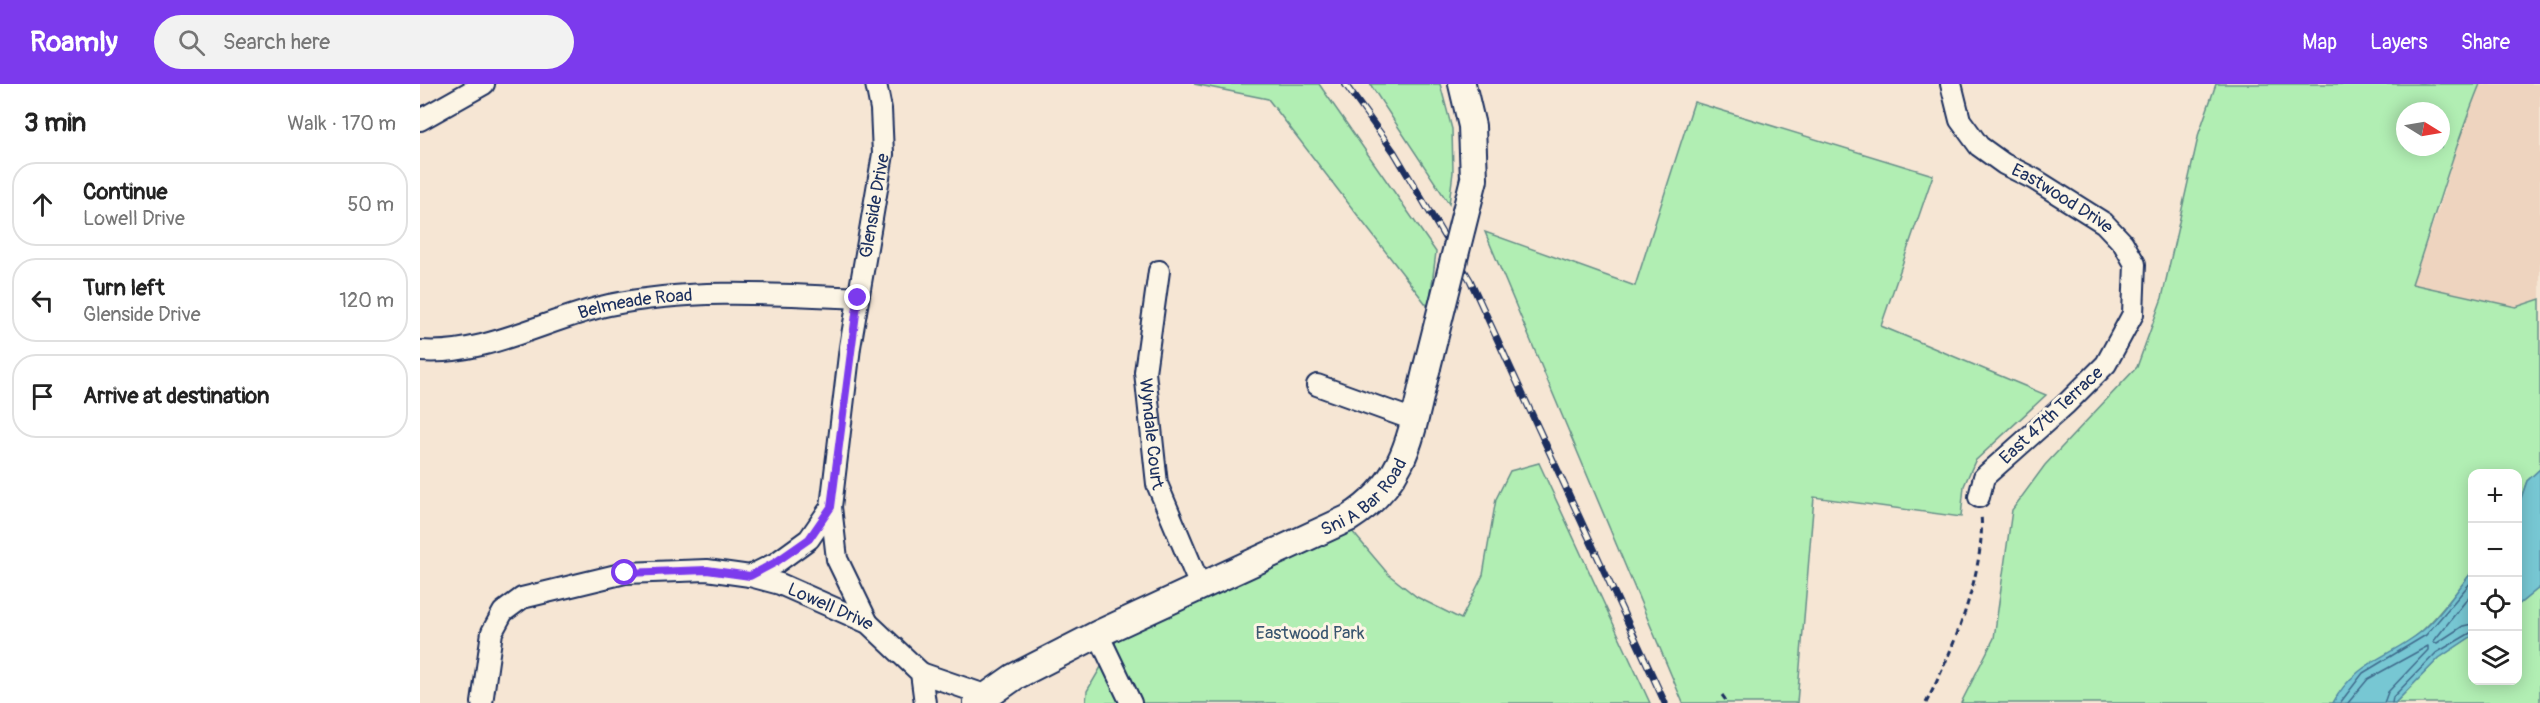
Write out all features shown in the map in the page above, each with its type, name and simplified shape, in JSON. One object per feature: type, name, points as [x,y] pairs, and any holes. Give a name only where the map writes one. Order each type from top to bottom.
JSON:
[{"type":"street","points":[[420,120],[484,84]]},
{"type":"street","name":"Glenside Drive","points":[[868,623],[837,559],[831,507],[858,298],[883,154],[881,109],[876,84]]},
{"type":"street","name":"Sni A Bar Road","points":[[981,699],[1014,677],[1098,634],[1349,518],[1370,505],[1386,488],[1400,467],[1414,420],[1474,179],[1473,126],[1462,84]]},
{"type":"street","name":"Eastwood Drive","points":[[1952,84],[1960,120],[1979,146],[2004,164],[2034,179],[2104,223],[2123,243],[2134,264],[2133,314],[2125,331]]},
{"type":"street","name":"Wyndale Court","points":[[1159,271],[1145,372],[1156,484],[1201,588]]},
{"type":"street","name":"Belmeade Road","points":[[420,351],[487,344],[558,319],[610,305],[728,291],[858,298]]},
{"type":"street","name":"East 47th Terrace","points":[[1979,497],[1984,477],[2066,404],[2106,364],[2125,331]]},
{"type":"street","points":[[1317,385],[1414,420]]},
{"type":"street","name":"Glenside Drive","points":[[750,576],[776,562],[809,539],[831,507]]},
{"type":"street","name":"Lowell Drive","points":[[482,703],[492,632],[504,612],[522,598],[625,573],[707,570],[750,576],[780,584],[868,623],[921,674],[981,699]]},
{"type":"street","points":[[1098,634],[1131,703]]},
{"type":"street","points":[[921,674],[925,703]]},
{"type":"path","points":[[1926,703],[1962,622],[1981,522],[1979,497]]},
{"type":"path","points":[[1722,695],[1728,703]]},
{"type":"shaded area","points":[[2480,84],[2540,84],[2540,299],[2516,307],[2412,284],[2440,204],[2463,125]]},
{"type":"green space","points":[[1194,84],[1319,84],[1436,252],[1429,308],[1268,99]]},
{"type":"green space","points":[[1370,84],[1440,84],[1452,129],[1453,172],[1449,204]]},
{"type":"green space","points":[[2216,84],[2480,84],[2412,284],[2516,307],[2540,299],[2540,469],[2527,481],[2522,495],[2522,469],[2468,469],[2468,577],[2424,629],[2351,681],[2333,703],[1961,703],[1994,638],[2012,510],[2045,465],[2137,367],[2162,298],[2199,133]]},
{"type":"green space","points":[[1694,102],[1933,175],[1881,326],[2046,395],[1975,461],[1964,486],[1961,517],[1814,497],[1797,703],[1683,703],[1485,232],[1635,286]]},
{"type":"green space","name":"Eastwood Park","points":[[1539,463],[1650,703],[1086,703],[1087,691],[1119,636],[1351,530],[1389,575],[1417,597],[1461,619],[1483,575],[1496,499],[1510,471]]},
{"type":"green space","points":[[2540,587],[2540,703],[2395,703],[2439,658],[2468,639],[2468,685],[2522,685],[2522,602]]},
{"type":"water","points":[[2540,469],[2540,587],[2522,602],[2522,495],[2527,481]]},
{"type":"water","points":[[2468,577],[2468,639],[2439,658],[2395,703],[2333,703],[2341,689],[2351,679],[2373,662],[2409,641],[2442,611]]},
{"type":"railway","points":[[1345,84],[1394,152],[1470,280],[1665,703]]},
{"type":"route","points":[[625,573],[707,570],[750,576],[776,562],[809,539],[831,507],[858,298]]}]
